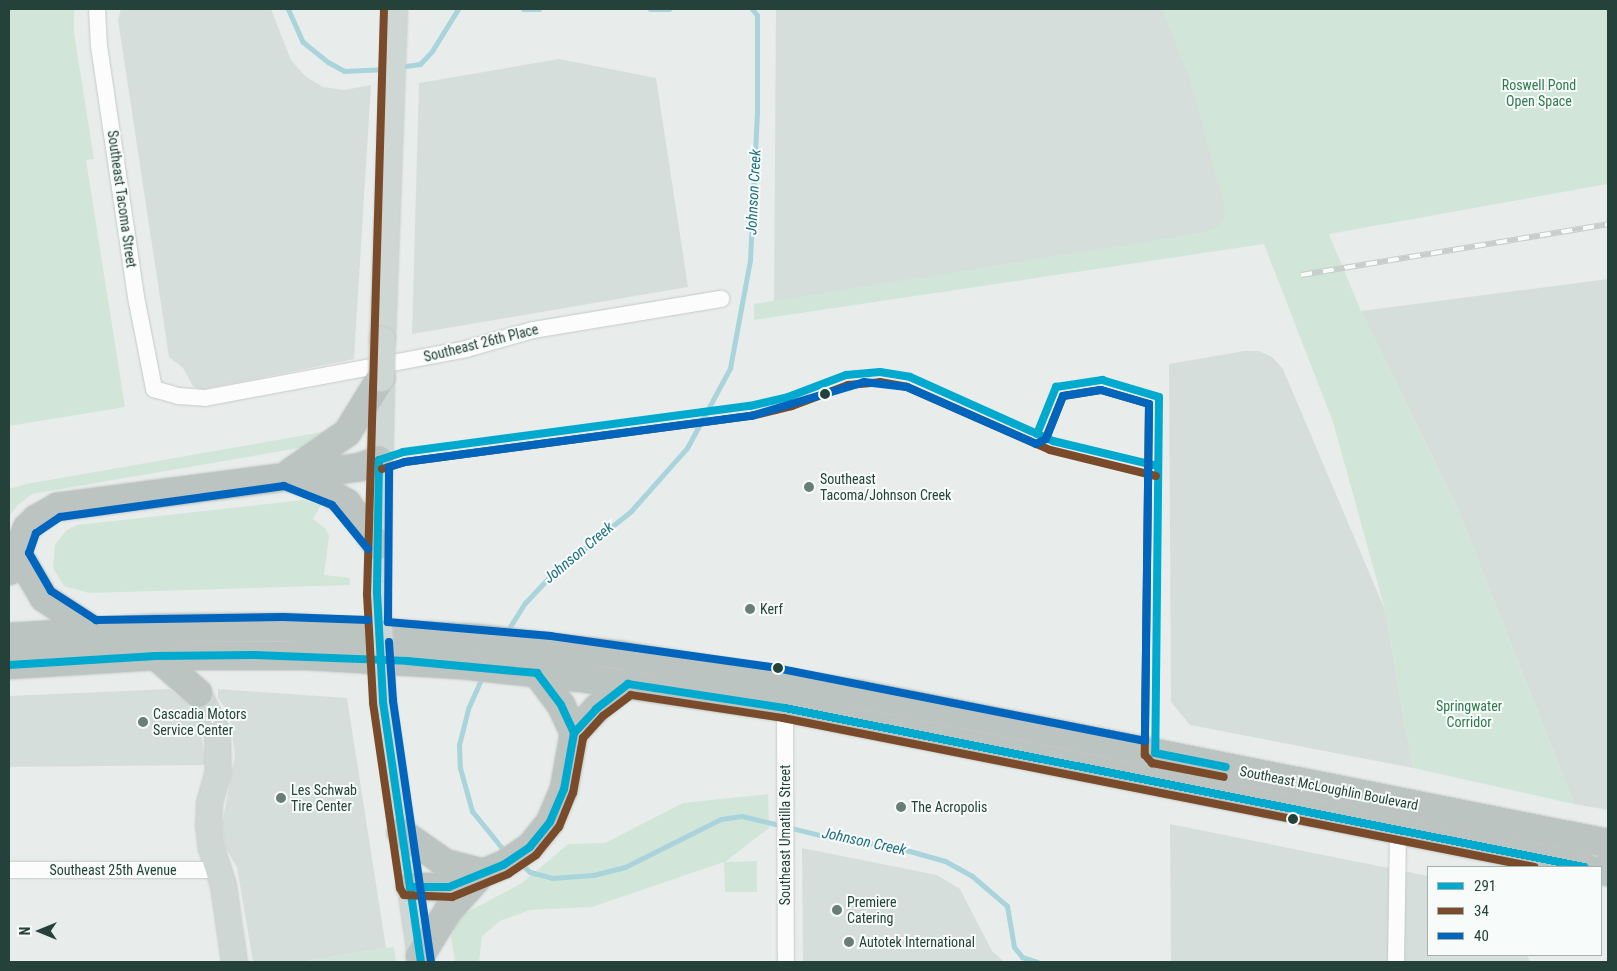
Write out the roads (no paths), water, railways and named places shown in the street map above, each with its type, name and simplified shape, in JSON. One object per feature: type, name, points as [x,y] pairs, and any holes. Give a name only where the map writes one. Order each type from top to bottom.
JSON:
[{"type":"highway","points":[[285,476],[347,433],[380,378]]},
{"type":"highway","points":[[93,630],[44,598],[13,562],[27,528],[36,519],[57,507],[360,467],[379,460]]},
{"type":"highway","points":[[285,476],[323,489],[342,500],[356,513],[377,545]]},
{"type":"highway","name":"Southeast McLoughlin Boulevard","points":[[9,637],[93,630],[284,627],[475,638],[550,646],[777,678],[1608,843]]},
{"type":"highway","points":[[156,656],[198,694]]},
{"type":"highway","name":"Southeast McLoughlin Boulevard","points":[[9,665],[156,656],[309,656],[462,665],[628,684],[785,708],[1579,866]]},
{"type":"highway","points":[[537,673],[560,705],[574,733]]},
{"type":"highway","points":[[410,887],[449,887],[484,873],[522,854],[550,822],[564,789],[574,733],[596,710],[628,684]]},
{"type":"highway","points":[[401,832],[445,863],[484,873]]},
{"type":"highway","points":[[421,959],[448,911],[484,873]]},
{"type":"main road","points":[[394,9],[389,95],[380,378],[377,545],[383,702],[421,959]]},
{"type":"main road","points":[[198,694],[212,719],[219,752],[218,771],[208,814],[211,848],[218,870],[234,962]]},
{"type":"street","name":"Southeast Tacoma Street","points":[[97,9],[99,46],[137,302],[154,389]]},
{"type":"street","name":"Southeast 26th Place","points":[[154,389],[178,396],[205,398],[466,350],[534,330],[721,299]]},
{"type":"street","name":"Southeast Umatilla Street","points":[[785,708],[786,962]]},
{"type":"street","points":[[1396,962],[1398,831]]},
{"type":"street","name":"Southeast 25th Avenue","points":[[9,870],[218,870]]},
{"type":"waterway","name":"Johnson Creek","points":[[288,9],[303,42],[328,62],[344,71],[386,69]]},
{"type":"waterway","name":"Johnson Creek","points":[[399,67],[420,64],[432,51],[458,9]]},
{"type":"waterway","name":"Johnson Creek","points":[[523,9],[539,9]]},
{"type":"waterway","name":"Johnson Creek","points":[[650,9],[669,9]]},
{"type":"waterway","name":"Johnson Creek","points":[[506,633],[525,603],[550,576],[631,511],[687,448],[730,368],[750,260],[757,111],[757,15],[752,9]]},
{"type":"waterway","name":"Johnson Creek","points":[[483,675],[468,709],[459,744],[460,768],[472,811],[506,853]]},
{"type":"waterway","name":"Johnson Creek","points":[[521,864],[530,872],[552,878],[593,875],[625,867],[721,819],[742,816],[828,837],[895,847],[945,861],[972,876],[1007,906],[1014,947],[1022,957],[1037,962]]},
{"type":"railway","points":[[1301,275],[1608,224]]},
{"type":"place","name":"Southeast Tacoma/Johnson Creek","points":[[809,487]]},
{"type":"place","name":"Kerf","points":[[750,609]]},
{"type":"place","name":"Cascadia Motors Service Center","points":[[143,722]]},
{"type":"place","name":"Les Schwab Tire Center","points":[[281,798]]},
{"type":"place","name":"The Acropolis","points":[[901,807]]},
{"type":"place","name":"Premiere Catering","points":[[837,910]]},
{"type":"place","name":"Autotek International","points":[[849,942]]},
{"type":"park label","name":"Roswell Pond Open Space","points":[[1539,94]]},
{"type":"park label","name":"Springwater Corridor","points":[[1469,714]]}]
